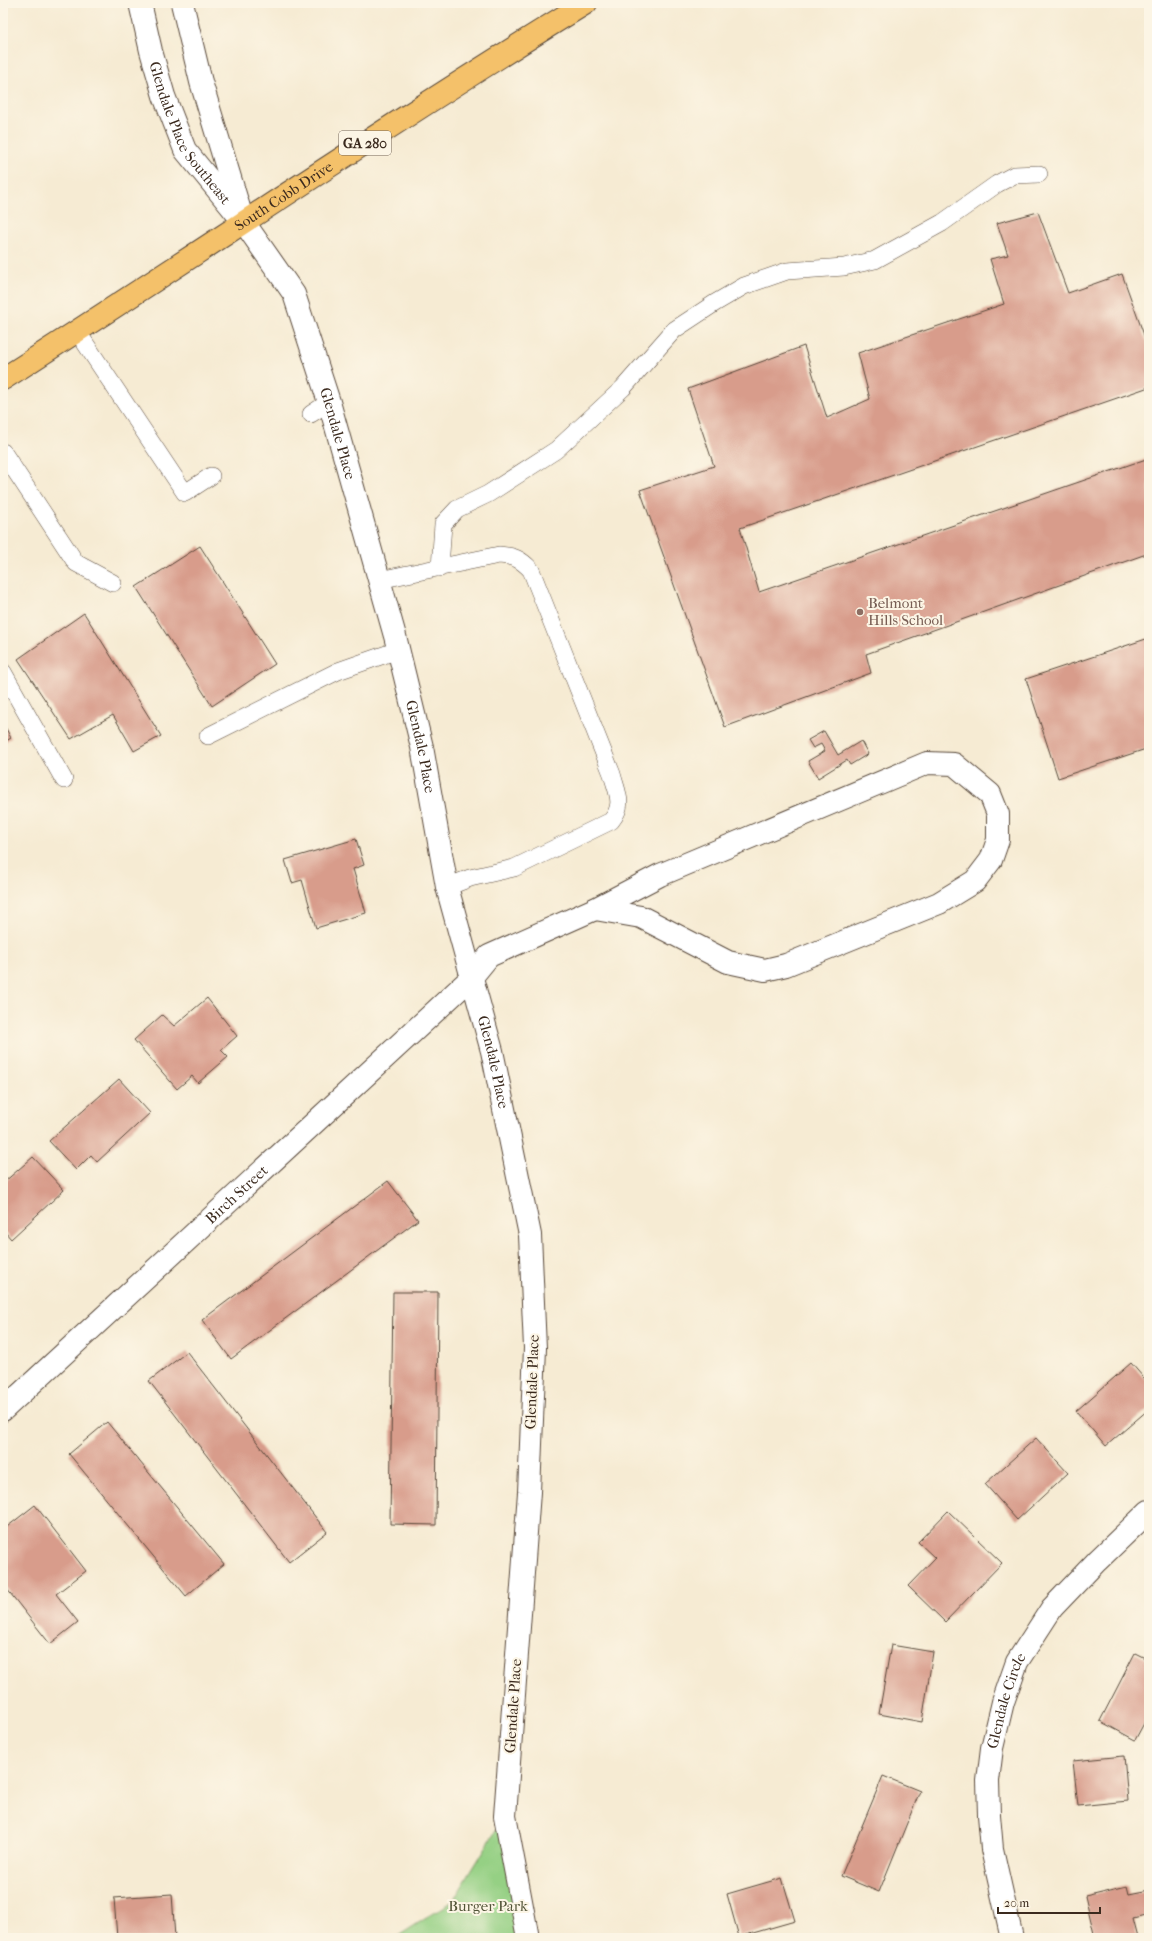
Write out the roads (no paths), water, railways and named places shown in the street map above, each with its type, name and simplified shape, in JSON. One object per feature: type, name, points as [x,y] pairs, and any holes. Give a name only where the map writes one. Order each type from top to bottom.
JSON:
[{"type":"main road","name":"South Cobb Drive","points":[[3,379],[486,64],[586,3]]},
{"type":"street","name":"Glendale Place Southeast","points":[[140,3],[155,66],[185,150],[244,222]]},
{"type":"street","name":"Glendale Place Southeast","points":[[182,3],[201,82],[244,222]]},
{"type":"street","name":"Glendale Place","points":[[244,222],[294,294],[329,402],[398,650],[422,747],[447,887],[492,1052],[530,1235],[535,1348],[529,1492],[505,1816],[528,1938]]},
{"type":"street","name":"Birch Street","points":[[3,1410],[471,978],[489,956],[595,909],[660,875],[927,763],[954,764],[990,794],[998,814],[998,840],[991,860],[975,881],[939,903],[786,965],[765,970],[728,962],[641,917],[595,909]]},
{"type":"street","name":"Glendale Circle","points":[[1012,1938],[993,1856],[989,1815],[988,1781],[992,1748],[1003,1702],[1017,1662],[1052,1608],[1097,1561],[1149,1511]]},
{"type":"lane","points":[[440,568],[443,524],[457,509],[488,494],[556,450],[623,388],[674,330],[715,303],[744,286],[787,271],[844,267],[875,260],[942,223],[997,184],[1014,175],[1039,174]]},
{"type":"lane","points":[[77,331],[185,493],[211,476]]},
{"type":"lane","points":[[311,414],[329,402]]},
{"type":"lane","points":[[3,452],[76,563],[113,583]]},
{"type":"lane","points":[[379,580],[499,555],[513,556],[523,560],[531,570],[612,774],[620,805],[618,812],[611,821],[514,868],[470,878],[447,887]]},
{"type":"lane","points":[[208,736],[338,671],[398,650]]},
{"type":"lane","points":[[3,672],[64,780]]},
{"type":"place","name":"Belmont Hills School","points":[[860,612]]},
{"type":"park label","name":"Burger Park","points":[[488,1906]]}]
